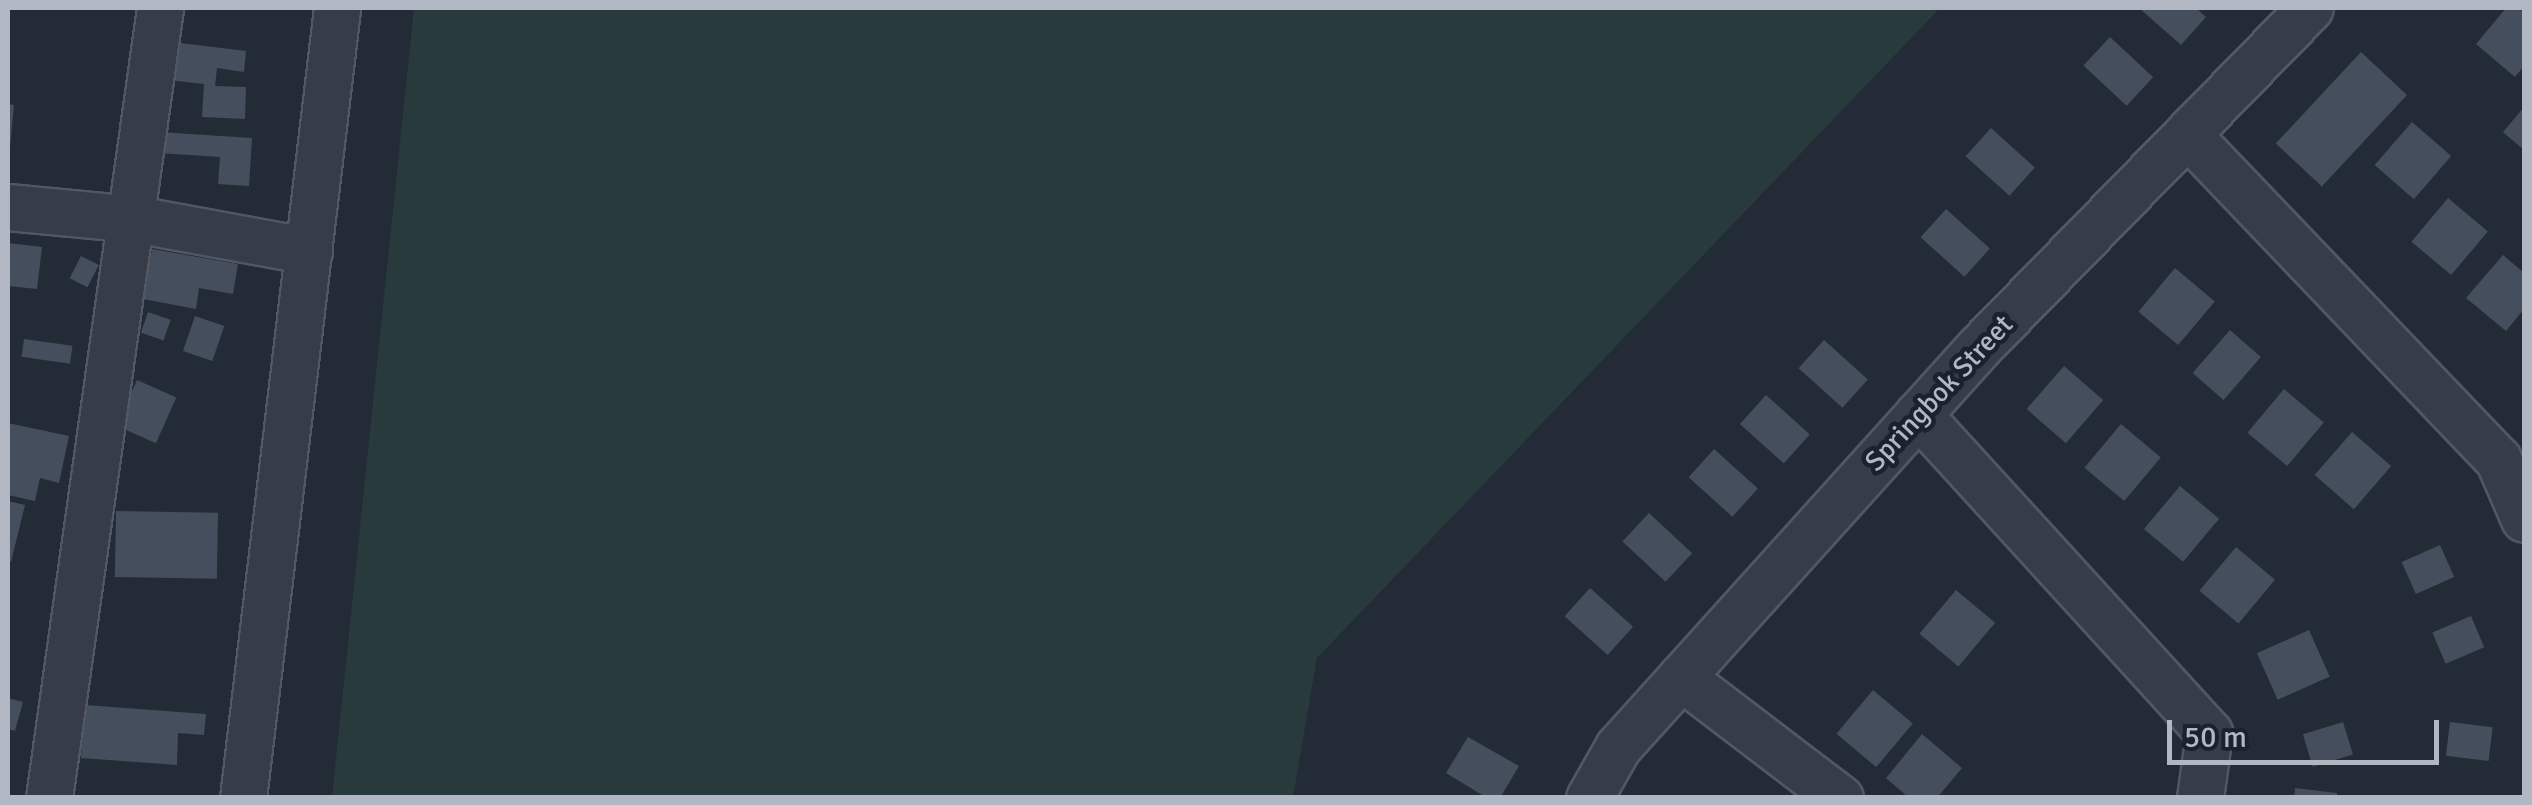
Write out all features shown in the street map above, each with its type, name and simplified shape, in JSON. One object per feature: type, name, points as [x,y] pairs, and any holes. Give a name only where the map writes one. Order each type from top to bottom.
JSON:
[{"type":"street","points":[[49,798],[134,219],[160,8]]},
{"type":"street","points":[[243,798],[337,8]]},
{"type":"street","name":"Springbok Street","points":[[1589,798],[1618,747],[1918,414],[2310,8]]},
{"type":"street","points":[[2187,134],[2498,459],[2524,518]]},
{"type":"street","points":[[8,207],[134,219],[309,251]]},
{"type":"street","points":[[1918,414],[2210,733],[2200,798]]},
{"type":"street","points":[[1680,677],[1840,798]]},
{"type":"shaded area","points":[[414,8],[1940,8],[1317,658],[1293,797],[332,797]]},
{"type":"building","points":[[2139,8],[2196,8],[2206,17],[2181,45]]},
{"type":"building","points":[[2506,8],[2524,11],[2524,66],[2515,77],[2476,44]]},
{"type":"building","points":[[2110,37],[2153,77],[2127,106],[2083,66]]},
{"type":"building","points":[[172,42],[246,51],[244,72],[217,68],[215,86],[246,87],[245,119],[202,117],[204,84],[168,80]]},
{"type":"building","points":[[2361,52],[2407,95],[2322,186],[2276,143]]},
{"type":"building","points":[[8,104],[14,105],[10,148],[8,147]]},
{"type":"building","points":[[2524,107],[2524,150],[2503,132]]},
{"type":"building","points":[[2412,122],[2451,156],[2414,199],[2375,165]]},
{"type":"building","points":[[1991,128],[2035,167],[2009,196],[1966,156]]},
{"type":"building","points":[[159,132],[252,138],[249,186],[218,184],[220,157],[158,153]]},
{"type":"building","points":[[2448,198],[2488,231],[2451,275],[2411,242]]},
{"type":"building","points":[[1946,209],[1990,248],[1964,277],[1921,237]]},
{"type":"building","points":[[8,243],[42,247],[37,289],[8,286]]},
{"type":"building","points":[[152,249],[238,264],[233,294],[199,288],[196,309],[143,299]]},
{"type":"building","points":[[2503,255],[2524,273],[2524,309],[2506,331],[2466,298]]},
{"type":"building","points":[[81,256],[99,265],[87,287],[70,278]]},
{"type":"building","points":[[2175,268],[2215,301],[2178,345],[2138,312]]},
{"type":"building","points":[[148,312],[171,320],[164,341],[141,333]]},
{"type":"building","points":[[195,316],[224,326],[212,361],[183,351]]},
{"type":"building","points":[[2230,330],[2261,357],[2224,400],[2193,373]]},
{"type":"building","points":[[24,339],[73,346],[70,364],[21,357]]},
{"type":"building","points":[[1824,340],[1868,379],[1842,408],[1799,368]]},
{"type":"building","points":[[2064,366],[2103,400],[2066,443],[2027,409]]},
{"type":"building","points":[[137,380],[176,397],[156,443],[117,426]]},
{"type":"building","points":[[2284,389],[2324,422],[2287,466],[2247,433]]},
{"type":"building","points":[[1766,395],[1810,434],[1784,463],[1740,424]]},
{"type":"building","points":[[8,423],[69,436],[59,483],[40,478],[35,501],[8,495]]},
{"type":"building","points":[[2121,424],[2161,457],[2124,501],[2084,468]]},
{"type":"building","points":[[2352,432],[2391,466],[2354,509],[2315,475]]},
{"type":"building","points":[[1714,449],[1758,488],[1732,517],[1689,477]]},
{"type":"building","points":[[2180,486],[2219,519],[2183,562],[2144,529]]},
{"type":"building","points":[[8,501],[25,505],[11,562],[8,561]]},
{"type":"building","points":[[116,511],[218,513],[217,579],[115,577]]},
{"type":"building","points":[[1649,513],[1692,553],[1666,582],[1622,542]]},
{"type":"building","points":[[2440,545],[2454,577],[2416,594],[2402,562]]},
{"type":"building","points":[[2236,547],[2275,580],[2238,623],[2199,591]]},
{"type":"building","points":[[1590,588],[1633,627],[1608,655],[1565,616]]},
{"type":"building","points":[[1956,590],[1995,623],[1958,666],[1919,634]]},
{"type":"building","points":[[2471,616],[2484,647],[2446,664],[2432,632]]},
{"type":"building","points":[[2309,630],[2330,677],[2278,700],[2257,653]]},
{"type":"building","points":[[1873,690],[1913,723],[1876,767],[1836,734]]},
{"type":"building","points":[[8,698],[23,702],[15,731],[8,729]]},
{"type":"building","points":[[85,705],[206,714],[204,735],[178,733],[177,765],[81,758]]},
{"type":"building","points":[[2343,722],[2353,755],[2313,767],[2303,734]]},
{"type":"building","points":[[2450,722],[2493,727],[2489,761],[2446,756]]},
{"type":"building","points":[[1922,734],[1962,768],[1937,798],[1909,798],[1886,778]]},
{"type":"building","points":[[1468,737],[1519,766],[1500,798],[1487,798],[1446,773]]},
{"type":"building","points":[[2295,788],[2337,793],[2337,798],[2294,798]]}]
